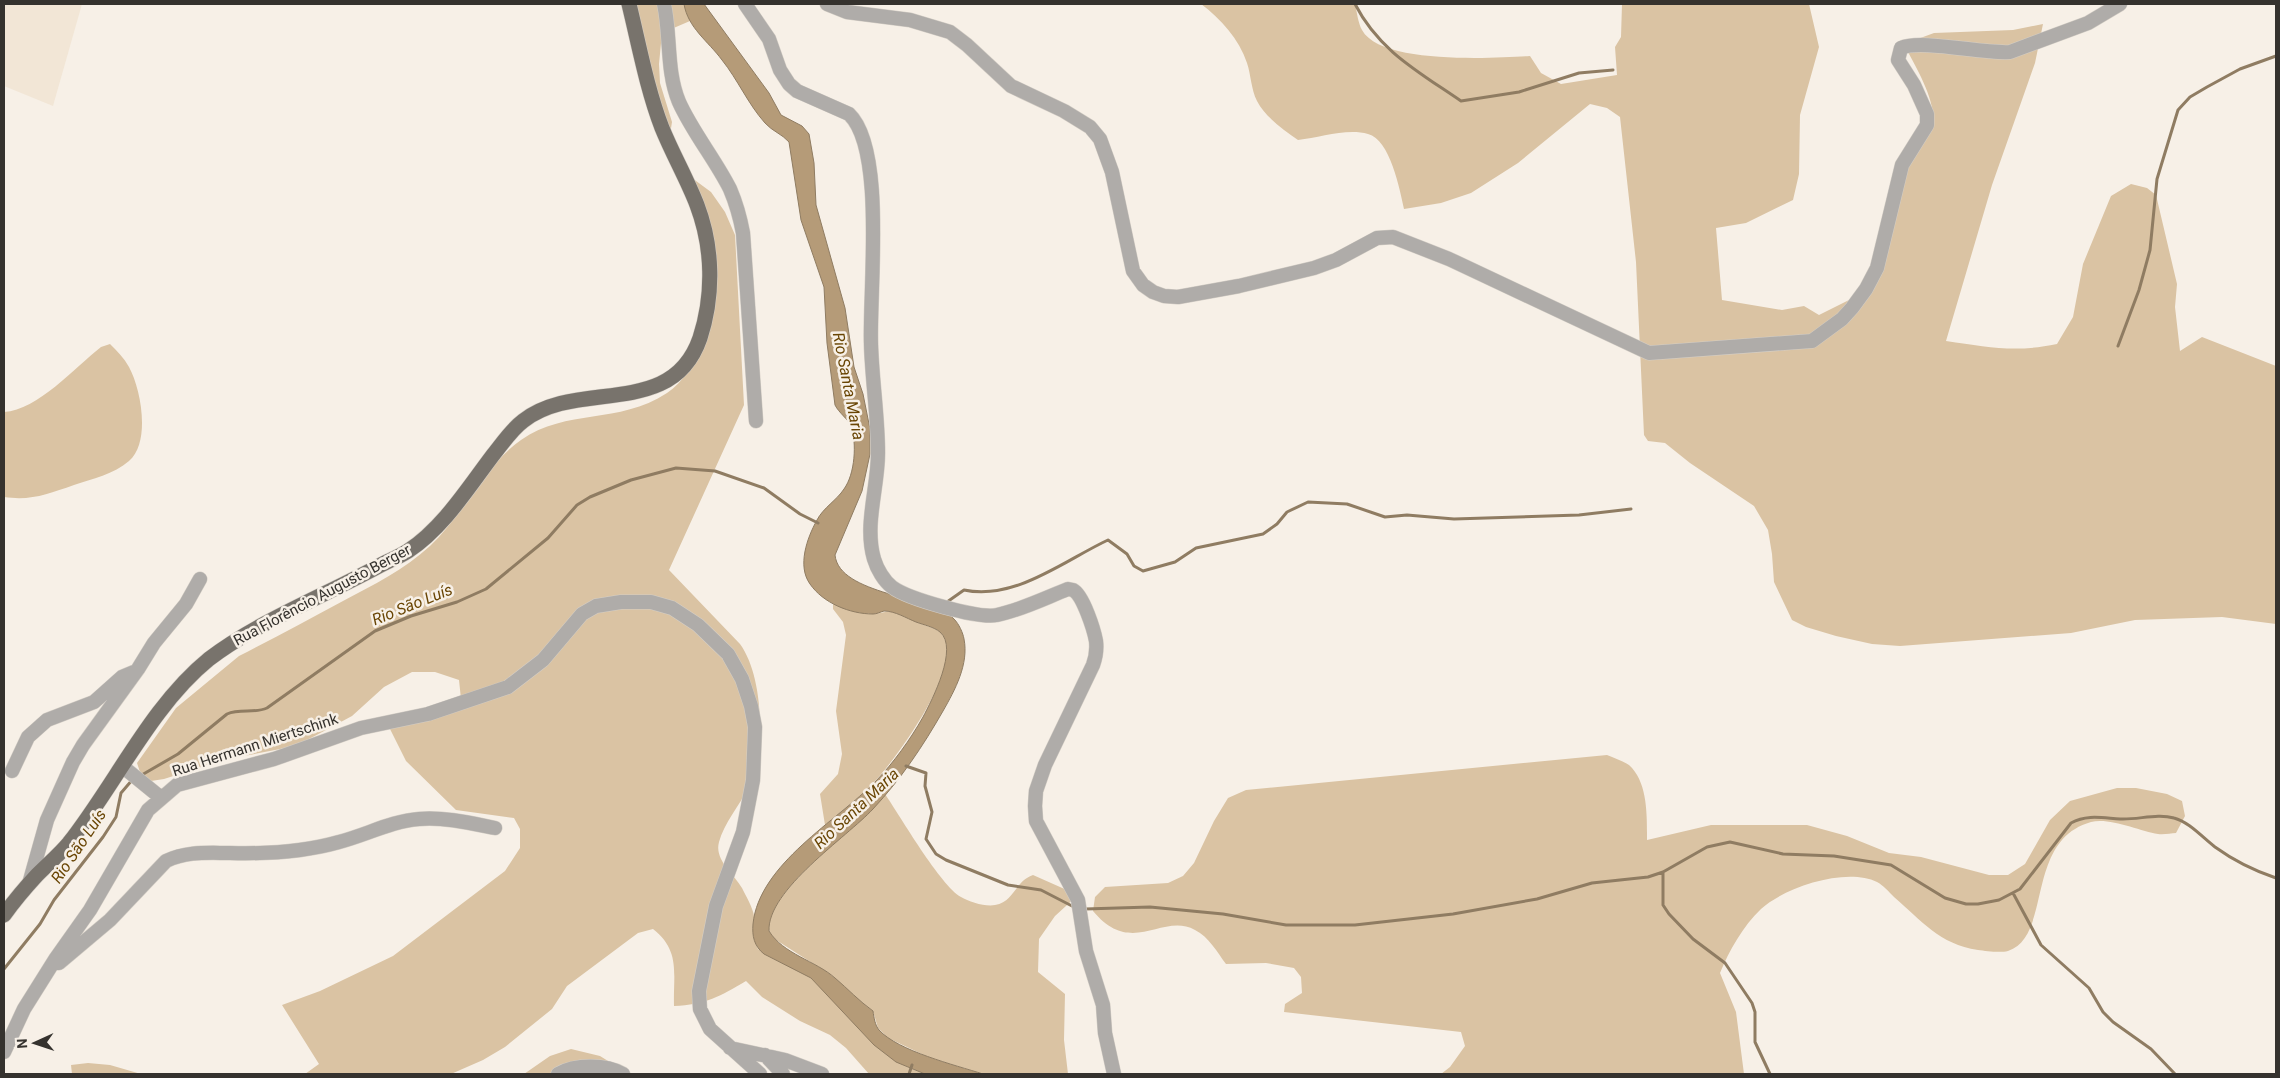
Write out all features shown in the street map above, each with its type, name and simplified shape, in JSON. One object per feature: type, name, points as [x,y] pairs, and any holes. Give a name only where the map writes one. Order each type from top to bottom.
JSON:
[{"type":"main road","name":"Rua Florêncio Augusto Berger","points":[[4,915],[34,879],[68,844],[126,769],[164,708],[189,677],[209,660],[244,636],[408,551],[443,519],[507,438],[523,421],[542,410],[563,403],[651,388],[676,376],[686,365],[701,335],[710,279],[709,250],[697,206],[662,128],[629,4]]},
{"type":"street","points":[[664,4],[668,21],[671,72],[679,100],[697,138],[729,188],[738,208],[743,233],[756,421]]},
{"type":"street","points":[[744,4],[769,39],[780,70],[789,84],[797,90],[849,114],[858,126],[866,157],[874,206],[870,315],[878,447],[878,480],[871,521],[871,536],[874,559],[883,576],[894,589],[908,595],[984,617],[998,615],[1068,589],[1074,590],[1081,597],[1093,631],[1096,651],[1094,665],[1045,764],[1036,791],[1035,806],[1036,821],[1078,900],[1086,951],[1103,1005],[1105,1033],[1114,1074]]},
{"type":"street","points":[[827,4],[847,12],[910,20],[950,32],[967,45],[1011,86],[1064,111],[1090,127],[1100,139],[1112,172],[1132,271],[1143,285],[1153,292],[1164,296],[1178,297],[1239,286],[1314,268],[1336,260],[1377,238],[1393,237],[1449,259],[1649,352],[1812,341],[1842,319],[1852,308],[1866,289],[1877,268],[1902,165],[1928,125],[1927,114],[1914,85],[1898,60],[1901,48],[1926,46],[1996,53],[2010,52],[2088,24],[2120,4]]},
{"type":"street","points":[[34,879],[46,820],[72,762],[154,644],[186,604],[200,579]]},
{"type":"street","name":"Rua Hermann Miertschink","points":[[4,1052],[24,1009],[42,979],[90,910],[148,810],[160,797],[184,782],[274,759],[361,728],[428,714],[508,687],[543,660],[582,614],[596,606],[621,602],[651,602],[672,608],[698,625],[728,654],[742,680],[751,706],[754,727],[753,780],[743,832],[716,906],[699,991],[700,1009],[706,1023],[718,1039],[760,1074]]},
{"type":"street","points":[[12,771],[28,737],[47,720],[94,702],[122,677],[138,669]]},
{"type":"street","points":[[126,769],[160,797]]},
{"type":"street","points":[[42,979],[110,920],[166,861],[177,856],[210,852],[258,853],[308,848],[336,843],[417,819],[459,820],[495,828]]},
{"type":"street","points":[[729,1048],[765,1054],[822,1074]]},
{"type":"street","points":[[765,1054],[783,1074]]},
{"type":"street","points":[[558,1074],[571,1069],[584,1068],[610,1068],[623,1074]]},
{"type":"shaded area","points":[[4,4],[82,4],[53,106],[4,86]]},
{"type":"shaded area","points":[[631,4],[684,4],[690,21],[662,33],[659,64],[660,83],[672,122],[669,141],[674,156],[692,178],[711,192],[725,212],[735,235],[744,405],[669,570],[740,644],[748,658],[754,675],[758,695],[760,735],[754,773],[745,794],[721,835],[718,849],[719,855],[739,883],[751,906],[758,949],[806,974],[827,993],[862,1032],[888,1055],[925,1074],[869,1074],[846,1048],[830,1035],[800,1021],[762,997],[746,981],[704,1002],[674,1006],[674,964],[672,955],[662,937],[653,929],[638,933],[567,986],[552,1009],[505,1047],[483,1060],[451,1074],[305,1074],[319,1064],[282,1005],[320,991],[393,956],[505,871],[520,848],[520,829],[514,818],[456,810],[406,761],[388,725],[436,715],[453,706],[461,699],[459,680],[435,672],[412,672],[384,687],[352,716],[296,746],[223,760],[164,779],[151,781],[140,772],[137,763],[176,708],[239,656],[377,583],[420,555],[453,520],[496,463],[521,440],[538,430],[556,424],[630,409],[649,403],[667,393],[682,379],[695,360],[709,315],[712,291],[710,244],[701,213],[669,151],[652,107]]},
{"type":"shaded area","points":[[1201,4],[1355,4],[1362,30],[1373,41],[1391,49],[1440,57],[1492,58],[1530,56],[1541,73],[1561,84],[1617,75],[1615,47],[1621,37],[1622,4],[1809,4],[1819,47],[1800,115],[1799,174],[1793,200],[1746,223],[1716,228],[1722,300],[1782,310],[1804,306],[1819,315],[1861,294],[1912,145],[1934,123],[1931,102],[1904,44],[1934,33],[2013,30],[2043,24],[2035,63],[1992,185],[1946,341],[2014,349],[2057,344],[2073,317],[2083,264],[2111,196],[2131,184],[2147,188],[2156,195],[2177,284],[2175,307],[2180,351],[2202,337],[2276,366],[2276,624],[2222,617],[2135,620],[2071,633],[1900,646],[1872,644],[1836,636],[1806,627],[1792,620],[1774,582],[1768,530],[1754,506],[1690,463],[1665,443],[1648,441],[1644,435],[1636,262],[1620,117],[1607,108],[1590,104],[1518,163],[1471,193],[1441,203],[1404,209],[1393,166],[1376,138],[1360,132],[1351,132],[1298,140],[1270,118],[1260,107],[1255,96],[1244,54],[1216,16]]},
{"type":"shaded area","points":[[110,344],[127,364],[137,388],[142,415],[142,429],[136,452],[123,466],[110,473],[39,496],[23,498],[4,497],[4,412],[30,404],[43,396],[101,347]]},
{"type":"shaded area","points":[[833,604],[863,613],[892,612],[935,629],[941,633],[947,646],[945,664],[938,686],[913,731],[877,779],[825,825],[820,794],[838,774],[842,754],[836,711],[846,635],[843,622],[833,609]]},
{"type":"shaded area","points":[[1607,755],[1629,765],[1640,781],[1645,800],[1647,840],[1711,825],[1807,825],[1847,836],[1889,853],[1921,857],[1989,875],[2008,875],[2025,864],[2050,820],[2070,801],[2117,788],[2136,788],[2167,794],[2182,801],[2185,816],[2176,833],[2158,834],[2107,821],[2091,822],[2070,832],[2056,848],[2047,867],[2031,927],[2022,942],[2008,951],[1978,950],[1952,943],[1923,923],[1877,882],[1864,878],[1833,878],[1785,893],[1754,916],[1742,931],[1720,973],[1736,1012],[1744,1074],[1441,1074],[1450,1067],[1465,1046],[1461,1032],[1284,1012],[1285,1004],[1302,993],[1301,977],[1294,968],[1266,963],[1226,964],[1209,941],[1195,930],[1183,926],[1171,926],[1134,933],[1121,931],[1107,925],[1093,911],[1095,897],[1105,887],[1168,883],[1183,876],[1194,863],[1214,821],[1228,798],[1246,790]]},
{"type":"shaded area","points":[[885,794],[932,865],[953,890],[964,899],[987,905],[1002,903],[1011,896],[1022,882],[1033,875],[1078,895],[1055,916],[1039,939],[1038,972],[1065,994],[1064,1040],[1068,1074],[983,1074],[928,1057],[888,1038],[878,1028],[873,1011],[857,1000],[834,977],[773,938],[769,930],[769,924],[774,909],[785,892]]},
{"type":"shaded area","points":[[571,1049],[600,1056],[629,1074],[524,1074],[550,1056]]},
{"type":"shaded area","points":[[88,1063],[110,1065],[141,1074],[72,1074],[71,1065]]},
{"type":"water","name":"Rio Santa Maria","points":[[684,4],[704,4],[769,93],[781,115],[802,126],[809,134],[814,163],[816,205],[845,308],[854,367],[863,394],[870,429],[870,454],[862,491],[835,555],[840,568],[852,579],[868,587],[942,611],[954,619],[959,626],[965,648],[963,667],[952,694],[911,762],[873,809],[810,865],[794,882],[772,915],[769,931],[783,946],[827,972],[873,1011],[879,1030],[888,1038],[913,1051],[983,1074],[925,1074],[896,1062],[874,1045],[811,978],[764,954],[754,940],[753,924],[758,902],[769,882],[802,845],[860,796],[876,781],[895,758],[918,726],[932,699],[942,674],[947,650],[945,640],[940,632],[935,629],[892,612],[884,611],[874,614],[846,610],[822,597],[815,591],[806,577],[804,569],[805,552],[813,527],[826,508],[848,483],[854,458],[854,441],[851,426],[835,405],[827,343],[824,287],[801,220],[789,142],[768,126],[759,116],[728,68],[694,27],[686,13]]},
{"type":"waterway","points":[[1355,4],[1376,35],[1388,48],[1415,70],[1461,101],[1519,92],[1579,73],[1613,70]]},
{"type":"waterway","points":[[2118,346],[2139,290],[2150,250],[2157,179],[2178,110],[2190,97],[2207,87],[2240,69],[2276,56]]},
{"type":"waterway","name":"Rio São Luís","points":[[140,776],[178,754],[227,714],[267,708],[375,631],[411,616],[457,602],[486,589],[548,538],[577,505],[590,497],[631,480],[676,468],[715,471],[764,488],[800,514],[818,523]]},
{"type":"waterway","points":[[947,602],[964,590],[983,592],[1002,590],[1021,584],[1057,568],[1108,540],[1127,554],[1134,566],[1143,571],[1175,562],[1196,548],[1263,534],[1277,524],[1287,512],[1308,502],[1347,504],[1385,517],[1407,515],[1454,519],[1579,515],[1631,509]]},
{"type":"waterway","points":[[906,766],[926,773],[925,786],[932,812],[926,839],[936,854],[946,860],[1008,885],[1041,890],[1072,906]]},
{"type":"waterway","name":"Rio São Luís","points":[[4,969],[40,924],[54,900],[103,837],[116,817],[121,793],[133,779]]},
{"type":"waterway","points":[[1085,909],[1150,907],[1223,914],[1286,925],[1355,925],[1453,914],[1537,899],[1592,883],[1648,877],[1663,872],[1707,847],[1730,842],[1783,854],[1834,856],[1891,865],[1945,898],[1966,904],[1978,904],[1999,900],[2020,889],[2071,823],[2083,818],[2095,817],[2127,819],[2161,816],[2180,820],[2229,856],[2252,869],[2276,878]]},
{"type":"waterway","points":[[1663,872],[1663,905],[1669,914],[1693,939],[1725,963],[1752,1003],[1755,1012],[1755,1042],[1770,1074]]},
{"type":"waterway","points":[[2013,893],[2041,945],[2089,988],[2103,1012],[2113,1022],[2151,1049],[2175,1074]]},
{"type":"waterway","points":[[909,1074],[912,1065]]}]
